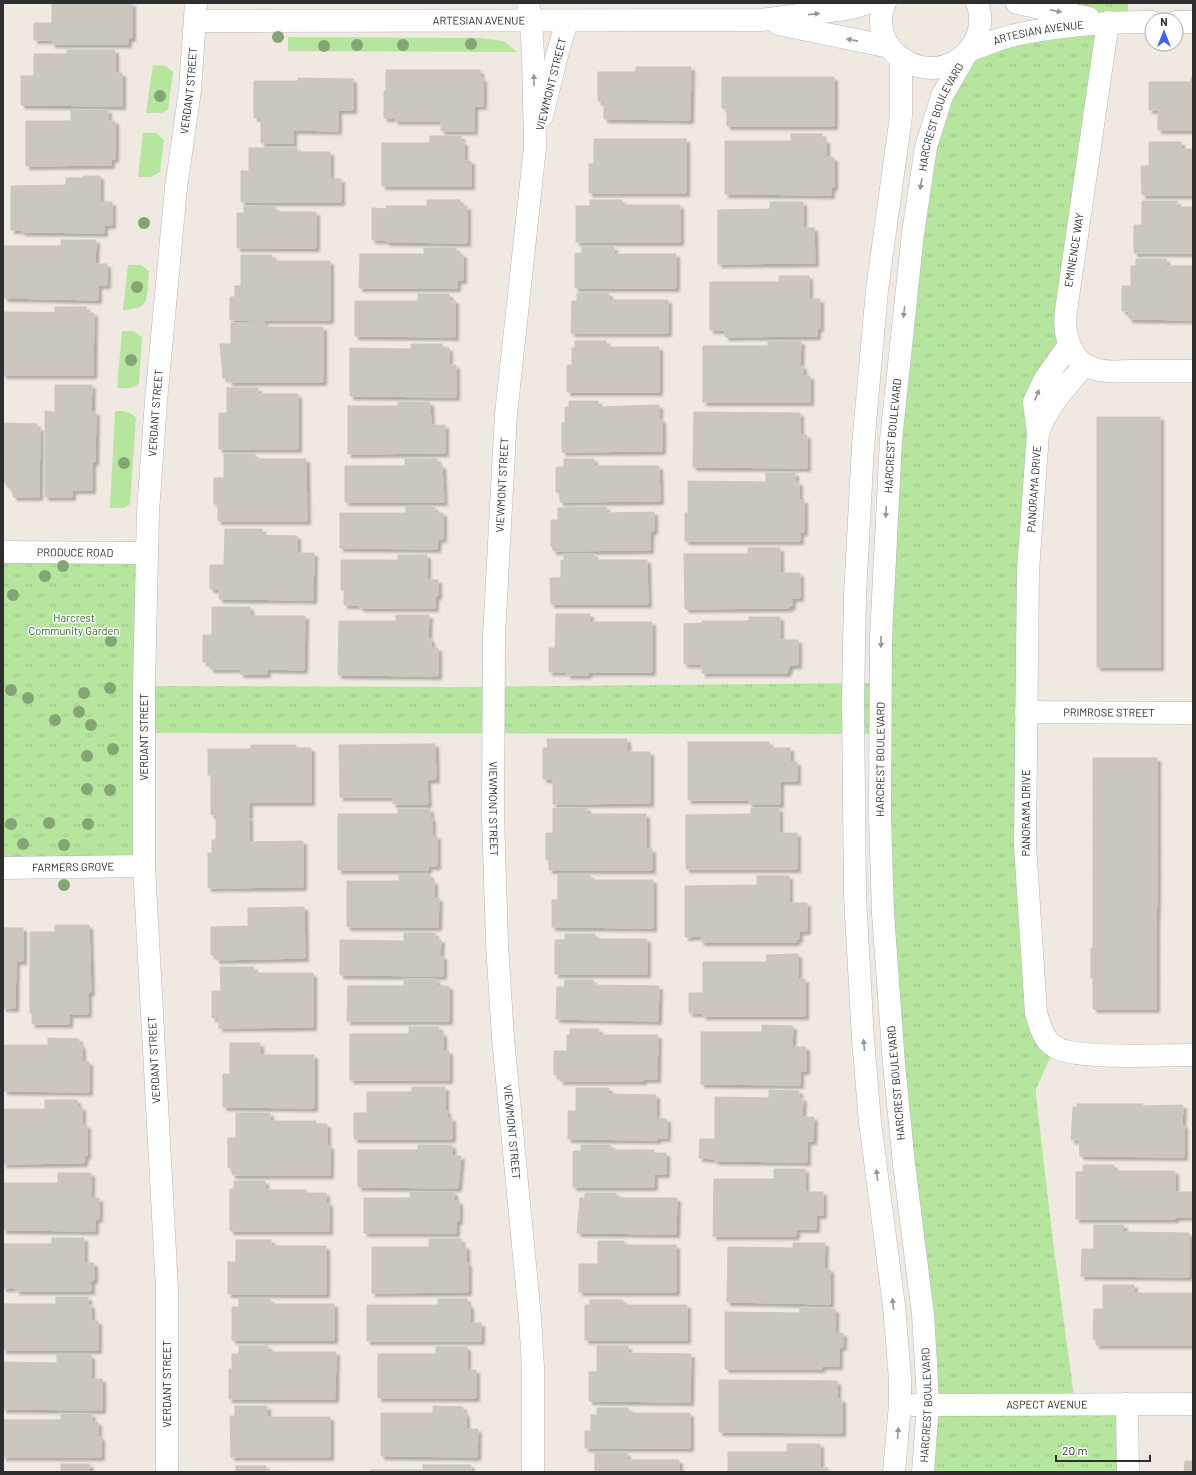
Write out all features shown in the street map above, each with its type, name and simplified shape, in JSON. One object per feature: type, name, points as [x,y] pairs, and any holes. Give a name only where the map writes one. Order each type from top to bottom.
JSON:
[{"type":"street","name":"ARTESIAN AVENUE","points":[[196,12],[529,12],[567,21],[761,20],[852,8],[867,3]]},
{"type":"street","points":[[885,3],[882,21],[884,35],[896,53],[902,116],[878,290],[863,446],[855,595],[853,701],[856,896],[863,1039],[870,1122],[894,1306],[900,1405],[894,1472]]},
{"type":"street","name":"HARCREST BOULEVARD","points":[[922,1472],[928,1404],[923,1315],[904,1164],[894,1064],[883,914],[880,809],[881,638],[891,440],[913,233],[926,146],[942,96],[978,37],[981,22],[977,3]]},
{"type":"street","name":"ARTESIAN AVENUE","points":[[1017,3],[1108,22]]},
{"type":"street","name":"VERDANT STREET","points":[[167,1472],[167,1289],[144,866],[146,553],[156,401],[176,188],[189,96],[196,12]]},
{"type":"street","name":"VIEWMONT STREET","points":[[529,12],[535,146]]},
{"type":"street","name":"ARTESIAN AVENUE","points":[[761,20],[896,53],[914,66],[927,69],[941,68],[954,63],[968,53],[1010,36],[1044,29],[1108,22],[1144,22]]},
{"type":"street","name":"VIEWMONT STREET","points":[[533,1472],[533,1368],[530,1317],[507,1089],[497,944],[493,815],[492,702],[494,636],[506,414],[535,146],[557,54],[567,21]]},
{"type":"street","name":"EMINENCE WAY","points":[[1085,365],[1069,345],[1064,322],[1108,22]]},
{"type":"street","name":"PANORAMA DRIVE","points":[[1069,345],[1045,379],[1036,396],[1034,409],[1038,433],[1028,571],[1025,845],[1035,1006],[1042,1033],[1055,1047],[1064,1052],[1193,1055]]},
{"type":"street","points":[[1085,365],[1095,369],[1112,371],[1193,371]]},
{"type":"street","name":"PANORAMA DRIVE","points":[[1038,433],[1043,418],[1055,398],[1085,365]]},
{"type":"street","name":"PRODUCE ROAD","points":[[3,552],[146,553]]},
{"type":"street","name":"PRIMROSE STREET","points":[[1026,712],[1193,713]]},
{"type":"street","name":"FARMERS GROVE","points":[[3,868],[144,866]]},
{"type":"street","points":[[1127,1404],[1128,1472]]},
{"type":"street","name":"ASPECT AVENUE","points":[[900,1405],[1193,1404]]},
{"type":"green space","points":[[287,3],[473,3],[287,4]]},
{"type":"green space","name":"Harcrest Community Garden","points":[[1018,3],[1128,3],[1128,22],[1109,22],[1065,333],[1040,388],[1035,999],[1055,1047],[1036,1089],[1036,1096],[1052,1233],[1075,1404],[1127,1404],[1128,1472],[923,1472],[880,734],[144,733],[144,866],[3,868],[3,552],[147,553],[144,686],[454,687],[880,683],[926,147],[965,56],[1106,22]]},
{"type":"green space","points":[[288,37],[480,38],[504,41],[517,52],[288,51]]},
{"type":"green space","points":[[153,65],[166,66],[173,72],[168,110],[161,113],[146,113]]},
{"type":"green space","points":[[143,133],[156,133],[164,140],[160,172],[151,177],[138,177]]},
{"type":"green space","points":[[128,265],[141,265],[149,271],[147,294],[144,304],[133,309],[123,310]]},
{"type":"green space","points":[[122,331],[134,331],[142,337],[139,383],[134,387],[129,388],[117,388]]},
{"type":"green space","points":[[115,411],[124,411],[136,418],[130,504],[124,508],[110,508]]},
{"type":"building","points":[[52,3],[132,3],[132,38],[128,38],[128,44],[52,44],[52,40],[34,40],[34,23],[52,23]]},
{"type":"building","points":[[67,50],[115,50],[115,73],[122,73],[122,106],[21,105],[21,76],[34,76],[34,54],[67,54]]},
{"type":"building","points":[[636,67],[691,67],[690,120],[604,119],[604,101],[598,101],[598,72],[636,72]]},
{"type":"building","points":[[386,70],[480,70],[480,78],[483,78],[483,106],[474,106],[474,131],[441,131],[441,121],[395,121],[395,118],[384,118]]},
{"type":"building","points":[[722,77],[834,77],[834,126],[727,126],[727,108],[722,108]]},
{"type":"building","points":[[1191,77],[1193,77],[1193,130],[1158,130],[1158,110],[1149,110],[1149,82],[1191,82]]},
{"type":"building","points":[[298,78],[353,79],[353,110],[338,110],[338,131],[293,130],[293,143],[261,143],[261,118],[254,118],[254,81],[298,81]]},
{"type":"building","points":[[71,110],[108,110],[108,121],[115,121],[115,159],[111,159],[111,165],[26,166],[26,121],[71,121]]},
{"type":"building","points":[[791,134],[822,134],[822,140],[826,140],[826,157],[834,158],[834,187],[831,187],[831,195],[725,194],[725,141],[791,141]]},
{"type":"building","points":[[430,136],[461,136],[461,142],[464,142],[464,161],[471,161],[471,186],[382,186],[382,143],[430,143]]},
{"type":"building","points":[[594,139],[686,139],[686,193],[589,193],[589,164],[594,164]]},
{"type":"building","points":[[1149,142],[1181,142],[1181,149],[1193,149],[1193,195],[1142,195],[1141,166],[1149,166]]},
{"type":"building","points":[[249,148],[297,148],[297,152],[330,152],[330,179],[341,179],[341,202],[241,202],[241,171],[249,171]]},
{"type":"building","points":[[83,176],[100,176],[100,202],[112,202],[112,225],[104,225],[104,233],[22,232],[22,230],[11,230],[11,186],[66,185],[66,178],[83,178]]},
{"type":"building","points":[[427,200],[460,200],[460,206],[467,206],[467,243],[386,242],[386,240],[372,240],[372,208],[386,209],[386,206],[427,206]]},
{"type":"building","points":[[590,200],[622,200],[622,205],[680,205],[680,242],[576,242],[576,206],[590,206]]},
{"type":"building","points":[[1142,201],[1177,201],[1177,207],[1193,207],[1193,253],[1134,253],[1134,225],[1142,225]]},
{"type":"building","points":[[770,202],[803,202],[803,228],[814,228],[815,263],[718,264],[718,210],[770,209]]},
{"type":"building","points":[[244,206],[275,207],[275,212],[316,212],[316,248],[237,248],[237,213],[244,213]]},
{"type":"building","points":[[61,240],[96,240],[95,264],[107,264],[107,285],[98,285],[98,300],[4,298],[4,246],[61,246]]},
{"type":"building","points":[[582,247],[614,247],[614,254],[676,254],[676,288],[575,288],[575,253],[582,253]]},
{"type":"building","points":[[424,248],[456,248],[456,254],[463,254],[463,280],[457,280],[457,288],[359,288],[360,254],[424,254]]},
{"type":"building","points":[[241,255],[272,255],[272,261],[330,261],[330,320],[230,320],[230,297],[235,297],[235,286],[241,286]]},
{"type":"building","points":[[1136,259],[1166,259],[1166,266],[1193,266],[1193,320],[1129,319],[1129,311],[1122,311],[1122,286],[1131,286],[1131,266],[1136,266]]},
{"type":"building","points":[[779,276],[809,276],[809,299],[820,299],[820,328],[817,328],[817,336],[725,337],[725,330],[710,330],[710,282],[779,282]]},
{"type":"building","points":[[577,293],[609,293],[609,300],[668,300],[668,333],[571,333],[572,301],[577,301]]},
{"type":"building","points":[[418,294],[449,294],[449,300],[455,300],[455,337],[355,336],[355,301],[418,301]]},
{"type":"building","points":[[55,307],[86,307],[86,312],[55,312]]},
{"type":"building","points":[[3,312],[94,313],[93,375],[3,375]]},
{"type":"building","points":[[264,322],[264,327],[323,327],[323,382],[229,382],[229,378],[223,378],[220,344],[231,344],[231,323]]},
{"type":"building","points":[[575,341],[606,341],[606,347],[659,347],[659,392],[567,392],[567,365],[572,365],[572,348],[575,348]]},
{"type":"building","points":[[768,341],[801,341],[800,366],[803,366],[803,376],[810,376],[810,402],[703,402],[703,346],[768,346]]},
{"type":"building","points":[[411,344],[442,344],[442,348],[449,348],[449,365],[456,365],[456,397],[350,396],[350,348],[411,349]]},
{"type":"building","points":[[55,385],[92,385],[91,412],[96,412],[95,462],[92,462],[92,490],[72,490],[72,497],[45,497],[45,411],[55,412]]},
{"type":"building","points":[[227,388],[258,388],[258,394],[298,394],[298,449],[219,449],[219,413],[227,413]]},
{"type":"building","points":[[569,401],[598,401],[598,407],[659,405],[659,420],[662,420],[662,451],[562,452],[562,423],[565,423],[565,407],[569,407]]},
{"type":"building","points":[[398,402],[430,402],[431,425],[445,425],[445,453],[348,454],[348,406],[398,406]]},
{"type":"building","points":[[694,412],[800,413],[800,435],[807,435],[807,468],[693,467]]},
{"type":"building","points":[[1097,417],[1160,417],[1160,448],[1097,448]]},
{"type":"building","points":[[5,423],[37,424],[37,428],[40,428],[39,497],[13,497],[13,488],[8,488],[8,456],[3,456],[3,428]]},
{"type":"building","points":[[1097,448],[1160,448],[1160,477],[1097,477]]},
{"type":"building","points":[[224,454],[255,454],[255,459],[306,459],[307,521],[218,521],[218,504],[214,504],[214,478],[224,478]]},
{"type":"building","points":[[3,456],[8,456],[7,482],[3,482]]},
{"type":"building","points":[[405,459],[437,459],[437,465],[442,465],[444,502],[345,502],[345,466],[405,466]]},
{"type":"building","points":[[564,459],[594,459],[594,466],[659,466],[660,501],[560,502],[560,492],[556,492],[556,467],[564,467]]},
{"type":"building","points":[[766,473],[795,473],[795,482],[799,482],[799,500],[804,500],[804,532],[800,532],[800,541],[685,541],[685,513],[688,513],[688,481],[766,482]]},
{"type":"building","points":[[1097,477],[1160,477],[1160,506],[1097,505]]},
{"type":"building","points":[[1097,505],[1160,506],[1160,529],[1097,529]]},
{"type":"building","points":[[406,507],[435,507],[434,513],[443,513],[443,539],[438,539],[437,549],[340,548],[340,513],[406,513]]},
{"type":"building","points":[[606,507],[606,513],[654,512],[654,531],[650,532],[650,550],[553,551],[553,546],[551,546],[551,520],[558,520],[558,508]]},
{"type":"building","points":[[225,529],[262,529],[262,535],[297,536],[297,553],[314,553],[313,600],[219,599],[219,589],[210,589],[210,565],[224,565]]},
{"type":"building","points":[[1097,529],[1160,529],[1160,555],[1097,555]]},
{"type":"building","points":[[748,548],[780,548],[780,573],[800,573],[800,598],[792,598],[792,606],[789,606],[789,608],[685,609],[684,554],[748,554]]},
{"type":"building","points":[[564,554],[594,554],[594,560],[647,560],[648,604],[551,604],[550,578],[561,578],[561,560],[564,560]]},
{"type":"building","points":[[398,555],[427,555],[427,580],[438,580],[438,596],[435,596],[435,608],[360,608],[360,605],[344,605],[344,590],[341,590],[341,560],[398,560]]},
{"type":"building","points":[[1097,555],[1160,555],[1160,578],[1097,578]]},
{"type":"building","points":[[1097,578],[1160,578],[1160,605],[1097,605]]},
{"type":"building","points":[[1097,605],[1160,605],[1160,635],[1097,635]]},
{"type":"building","points":[[212,607],[250,607],[250,616],[305,616],[304,670],[267,669],[267,674],[240,674],[241,669],[210,669],[210,662],[203,662],[203,635],[212,635]]},
{"type":"building","points":[[556,614],[590,614],[590,622],[652,622],[652,672],[588,672],[588,675],[567,675],[567,672],[549,672],[549,648],[555,648]]},
{"type":"building","points":[[396,615],[429,615],[428,639],[431,639],[431,648],[438,648],[438,676],[338,675],[339,621],[396,621]]},
{"type":"building","points":[[749,617],[780,617],[780,640],[798,640],[798,665],[790,665],[787,673],[702,673],[702,664],[684,664],[684,624],[702,623],[702,621],[749,621]]},
{"type":"building","points":[[1097,635],[1160,635],[1160,667],[1097,667]]},
{"type":"building","points":[[547,739],[627,739],[627,752],[650,752],[650,803],[553,804],[553,779],[543,779],[543,748],[548,748]]},
{"type":"building","points":[[688,742],[769,742],[769,748],[790,748],[790,762],[797,762],[797,781],[780,781],[780,804],[749,804],[749,800],[688,800]]},
{"type":"building","points":[[435,744],[436,779],[427,780],[428,804],[393,804],[393,797],[340,797],[339,745]]},
{"type":"building","points":[[251,745],[296,745],[296,748],[311,748],[311,802],[249,802],[249,815],[211,815],[211,775],[208,775],[208,749],[251,749]]},
{"type":"building","points":[[1093,758],[1157,758],[1157,791],[1093,791]]},
{"type":"building","points":[[1093,791],[1157,791],[1157,820],[1093,820]]},
{"type":"building","points":[[553,808],[587,808],[587,814],[646,814],[646,849],[652,849],[652,870],[549,870],[549,860],[546,860],[546,833],[553,833]]},
{"type":"building","points":[[751,808],[779,808],[779,833],[797,833],[797,869],[686,869],[686,815],[751,814]]},
{"type":"building","points":[[398,809],[430,809],[430,818],[432,818],[432,836],[437,836],[437,866],[428,866],[428,870],[338,870],[338,814],[398,814]]},
{"type":"building","points":[[216,817],[249,817],[249,842],[303,841],[303,887],[208,888],[208,853],[212,853],[212,840],[216,840]]},
{"type":"building","points":[[1093,820],[1157,820],[1157,847],[1093,847]]},
{"type":"building","points":[[1093,847],[1157,847],[1157,873],[1093,873]]},
{"type":"building","points":[[1093,873],[1157,873],[1157,898],[1093,898]]},
{"type":"building","points":[[399,875],[430,875],[430,881],[434,881],[434,898],[439,898],[438,927],[347,927],[347,881],[399,881]]},
{"type":"building","points":[[558,875],[590,875],[590,880],[653,880],[653,928],[552,927],[552,900],[558,900]]},
{"type":"building","points":[[757,876],[789,876],[789,903],[807,903],[807,931],[799,931],[799,939],[796,939],[796,942],[701,942],[701,936],[685,937],[685,886],[757,885]]},
{"type":"building","points":[[1093,898],[1157,898],[1156,922],[1093,921]]},
{"type":"building","points":[[304,907],[305,958],[216,960],[216,955],[211,955],[211,927],[248,926],[248,908]]},
{"type":"building","points":[[1093,921],[1156,922],[1156,948],[1093,948]]},
{"type":"building","points":[[55,925],[89,925],[91,992],[88,992],[88,1014],[69,1014],[69,1024],[32,1024],[32,1013],[30,1013],[30,932],[55,932]]},
{"type":"building","points":[[3,928],[23,928],[23,961],[16,961],[15,1008],[3,1008]]},
{"type":"building","points":[[404,933],[435,933],[435,939],[441,940],[440,956],[443,956],[443,976],[340,975],[340,940],[404,941]]},
{"type":"building","points":[[565,934],[595,934],[595,939],[647,939],[647,974],[555,974],[555,940],[565,940]]},
{"type":"building","points":[[1091,948],[1156,948],[1156,978],[1091,978]]},
{"type":"building","points":[[798,954],[798,979],[805,979],[805,1016],[703,1016],[703,1013],[689,1013],[689,993],[703,993],[703,962],[767,962],[766,955]]},
{"type":"building","points":[[220,967],[254,967],[254,973],[313,973],[313,1027],[219,1028],[219,1018],[212,1018],[212,991],[221,991]]},
{"type":"building","points":[[1093,978],[1156,978],[1156,1009],[1093,1009]]},
{"type":"building","points":[[404,979],[436,979],[436,986],[449,986],[449,1021],[347,1021],[348,986],[404,986]]},
{"type":"building","points":[[565,980],[593,980],[593,985],[659,986],[658,1021],[556,1019],[557,987],[564,987]]},
{"type":"building","points":[[762,1025],[793,1026],[792,1047],[806,1047],[806,1071],[800,1071],[800,1085],[701,1084],[701,1032],[762,1032]]},
{"type":"building","points":[[409,1027],[439,1027],[439,1033],[443,1033],[443,1051],[449,1051],[449,1080],[350,1080],[350,1034],[409,1034]]},
{"type":"building","points":[[570,1029],[599,1029],[599,1035],[658,1035],[657,1079],[643,1079],[643,1081],[560,1081],[560,1075],[554,1075],[554,1051],[567,1051],[567,1035],[570,1035]]},
{"type":"building","points":[[48,1038],[79,1039],[79,1045],[82,1045],[82,1061],[89,1062],[89,1092],[4,1091],[4,1045],[48,1045]]},
{"type":"building","points":[[230,1043],[260,1043],[260,1055],[314,1055],[314,1108],[223,1107],[223,1074],[230,1074]]},
{"type":"building","points":[[412,1087],[445,1087],[445,1111],[447,1111],[447,1118],[452,1118],[452,1139],[354,1139],[354,1113],[367,1113],[367,1092],[412,1092]]},
{"type":"building","points":[[576,1088],[609,1088],[608,1094],[656,1095],[656,1118],[667,1119],[667,1138],[657,1138],[657,1140],[568,1139],[568,1111],[576,1111]]},
{"type":"building","points":[[769,1090],[799,1091],[799,1098],[803,1098],[802,1117],[814,1117],[813,1141],[807,1141],[807,1162],[715,1161],[715,1159],[699,1158],[700,1139],[715,1139],[715,1097],[769,1098]]},
{"type":"building","points":[[45,1100],[77,1100],[77,1107],[82,1107],[82,1125],[87,1125],[87,1156],[84,1156],[84,1163],[3,1164],[3,1109],[45,1109]]},
{"type":"building","points":[[1077,1104],[1143,1104],[1142,1106],[1183,1105],[1182,1125],[1184,1125],[1184,1157],[1080,1156],[1079,1140],[1071,1140],[1073,1107],[1077,1107]]},
{"type":"building","points":[[236,1113],[270,1113],[270,1121],[316,1121],[316,1124],[327,1124],[327,1146],[330,1146],[330,1175],[232,1175],[232,1168],[228,1168],[228,1138],[236,1138]]},
{"type":"building","points":[[418,1145],[452,1145],[452,1156],[461,1156],[458,1188],[358,1187],[358,1150],[418,1150]]},
{"type":"building","points":[[581,1145],[611,1145],[611,1150],[654,1150],[654,1153],[666,1153],[666,1174],[654,1174],[654,1187],[573,1187],[573,1151],[581,1151]]},
{"type":"building","points":[[1083,1165],[1114,1165],[1114,1171],[1175,1171],[1175,1192],[1192,1192],[1192,1217],[1176,1217],[1175,1219],[1076,1219],[1076,1172],[1083,1172]]},
{"type":"building","points":[[774,1169],[805,1169],[805,1192],[823,1192],[823,1215],[816,1215],[816,1229],[796,1229],[796,1236],[713,1236],[714,1179],[774,1179]]},
{"type":"building","points":[[58,1173],[91,1173],[91,1198],[99,1198],[99,1219],[95,1219],[95,1231],[3,1230],[3,1183],[58,1183]]},
{"type":"building","points":[[234,1181],[265,1181],[265,1190],[306,1190],[306,1193],[326,1193],[326,1203],[329,1203],[329,1231],[230,1231],[230,1189],[234,1189]]},
{"type":"building","points":[[410,1192],[454,1192],[454,1201],[459,1201],[459,1221],[456,1221],[456,1233],[364,1233],[364,1198],[410,1198]]},
{"type":"building","points":[[585,1193],[616,1193],[616,1198],[677,1198],[676,1234],[577,1233],[580,1198],[585,1198]]},
{"type":"building","points":[[1094,1225],[1124,1225],[1123,1232],[1189,1233],[1189,1277],[1081,1276],[1082,1249],[1094,1249]]},
{"type":"building","points":[[52,1238],[84,1238],[84,1263],[94,1263],[94,1280],[91,1280],[91,1291],[16,1291],[16,1288],[3,1288],[3,1244],[52,1244]]},
{"type":"building","points":[[429,1239],[461,1239],[461,1246],[466,1246],[466,1263],[468,1263],[468,1292],[372,1293],[372,1247],[429,1247]]},
{"type":"building","points":[[236,1240],[271,1240],[271,1246],[326,1246],[326,1294],[228,1294],[228,1262],[236,1262]]},
{"type":"building","points":[[598,1241],[624,1241],[624,1245],[676,1245],[676,1292],[579,1292],[579,1264],[598,1264]]},
{"type":"building","points":[[793,1243],[825,1243],[824,1269],[830,1269],[830,1304],[727,1302],[728,1247],[793,1248]]},
{"type":"building","points":[[1103,1285],[1134,1285],[1134,1293],[1193,1293],[1193,1345],[1096,1345],[1096,1339],[1093,1339],[1094,1309],[1103,1309]]},
{"type":"building","points":[[56,1297],[88,1297],[88,1305],[91,1305],[91,1321],[98,1321],[98,1350],[3,1350],[3,1304],[56,1304]]},
{"type":"building","points":[[239,1299],[270,1299],[270,1304],[334,1304],[334,1340],[232,1340],[232,1307],[239,1307]]},
{"type":"building","points":[[438,1299],[467,1299],[467,1305],[470,1305],[470,1323],[481,1323],[481,1341],[367,1341],[367,1305],[438,1305]]},
{"type":"building","points":[[590,1300],[623,1300],[623,1305],[687,1305],[687,1340],[585,1340],[585,1305],[590,1305]]},
{"type":"building","points":[[800,1308],[835,1309],[835,1333],[843,1333],[843,1347],[839,1347],[839,1366],[822,1366],[822,1369],[725,1369],[725,1312],[800,1313]]},
{"type":"building","points":[[239,1346],[268,1346],[268,1352],[336,1352],[335,1399],[229,1399],[229,1369],[232,1369],[232,1354],[239,1354]]},
{"type":"building","points":[[597,1346],[628,1346],[628,1353],[691,1354],[690,1402],[589,1401],[589,1372],[597,1372]]},
{"type":"building","points":[[436,1347],[467,1347],[467,1370],[476,1370],[476,1398],[378,1398],[378,1354],[436,1354]]},
{"type":"building","points":[[57,1355],[91,1355],[91,1379],[102,1379],[102,1410],[3,1409],[3,1362],[57,1363]]},
{"type":"building","points":[[719,1380],[837,1381],[837,1399],[842,1399],[842,1433],[719,1432]]},
{"type":"building","points":[[235,1406],[267,1406],[267,1417],[330,1417],[330,1457],[231,1457],[230,1416],[235,1416]]},
{"type":"building","points":[[433,1406],[463,1407],[463,1413],[466,1413],[466,1429],[478,1429],[477,1457],[381,1456],[381,1413],[433,1413]]},
{"type":"building","points":[[597,1408],[628,1408],[628,1413],[690,1413],[690,1448],[585,1448],[585,1431],[591,1431],[591,1415],[597,1415]]},
{"type":"building","points":[[61,1414],[92,1414],[92,1422],[98,1422],[98,1437],[101,1437],[101,1457],[3,1457],[3,1420],[61,1420]]},
{"type":"building","points":[[787,1444],[820,1444],[820,1468],[828,1468],[828,1472],[728,1472],[728,1452],[787,1452]]},
{"type":"building","points":[[595,1453],[627,1453],[627,1460],[679,1460],[679,1472],[595,1472]]},
{"type":"building","points":[[1185,1461],[1193,1461],[1193,1472],[1184,1472]]},
{"type":"building","points":[[61,1464],[90,1464],[89,1472],[61,1472]]},
{"type":"building","points":[[423,1465],[471,1465],[471,1472],[370,1472],[370,1470],[423,1470]]},
{"type":"building","points":[[236,1466],[266,1466],[266,1471],[324,1472],[230,1472],[236,1471]]}]
